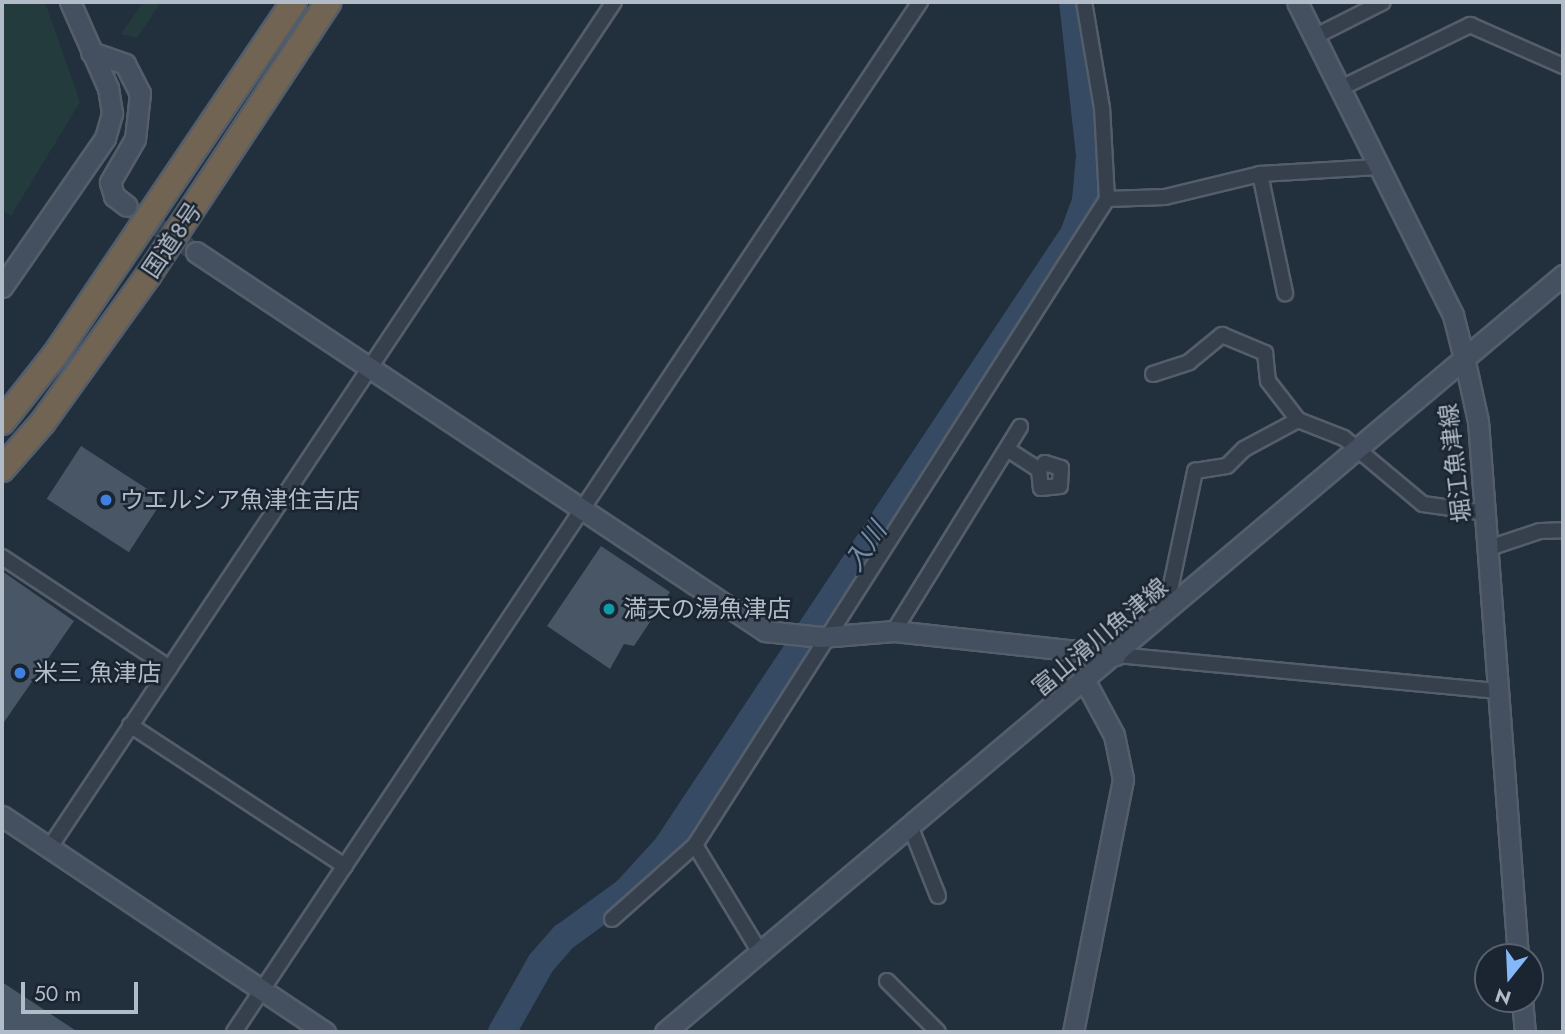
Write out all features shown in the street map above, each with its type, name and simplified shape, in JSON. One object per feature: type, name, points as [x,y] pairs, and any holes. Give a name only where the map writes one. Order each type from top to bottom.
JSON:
[{"type":"highway","name":"国道8号","points":[[2,422],[63,343],[294,2]]},
{"type":"highway","name":"国道8号","points":[[2,469],[51,412],[148,276],[329,2]]},
{"type":"street","points":[[2,287],[105,138],[112,113],[91,52],[69,2]]},
{"type":"street","points":[[50,847],[614,2]]},
{"type":"street","points":[[234,1032],[920,2]]},
{"type":"street","points":[[612,919],[695,845],[825,637],[1107,199],[1102,108],[1084,2]]},
{"type":"street","name":"堀江魚津線","points":[[1297,2],[1453,315],[1465,362],[1478,421],[1517,943]]},
{"type":"street","points":[[1314,37],[1383,2]]},
{"type":"street","points":[[1341,88],[1470,25],[1563,66]]},
{"type":"street","points":[[91,52],[125,64],[140,93],[135,139],[110,182],[114,196],[127,206]]},
{"type":"street","points":[[1107,199],[1165,197],[1260,174],[1378,166]]},
{"type":"street","points":[[1260,174],[1285,293]]},
{"type":"street","points":[[196,253],[371,366],[738,616],[788,637],[894,631],[1499,691]]},
{"type":"street","name":"富山滑川魚津線","points":[[665,1032],[1465,362],[1563,275]]},
{"type":"street","points":[[1153,374],[1189,362],[1222,335],[1265,353],[1268,381],[1298,420],[1344,438],[1423,504],[1486,513]]},
{"type":"street","points":[[1176,605],[1170,590],[1195,471],[1227,466],[1244,449],[1298,420]]},
{"type":"street","points":[[894,631],[1020,428]]},
{"type":"street","points":[[1007,449],[1040,470]]},
{"type":"street","points":[[1489,548],[1540,531],[1563,530]]},
{"type":"street","points":[[2,557],[170,668]]},
{"type":"street","points":[[1073,1032],[1123,779],[1114,735],[1085,681]]},
{"type":"street","points":[[130,725],[345,866]]},
{"type":"street","points":[[2,816],[325,1032]]},
{"type":"street","points":[[911,828],[938,896]]},
{"type":"street","points":[[695,845],[761,954]]},
{"type":"street","points":[[887,981],[938,1032]]},
{"type":"street","points":[[1523,1013],[1525,1032]]},
{"type":"green space","points":[[2,2],[45,2],[80,102],[11,216],[2,210]]},
{"type":"green space","points":[[143,2],[161,2],[137,38],[121,34]]},
{"type":"building","name":"ウエルシア魚津住吉店","points":[[81,446],[163,499],[129,552],[47,499]]},
{"type":"building","name":"満天の湯魚津店","points":[[601,546],[670,592],[634,646],[624,644],[610,669],[547,626]]},
{"type":"building","name":"米三 魚津店","points":[[2,571],[74,621],[2,725]]},
{"type":"building","points":[[2,982],[78,1032],[2,1032]]},
{"type":"waterway","name":"入川","points":[[502,1032],[541,963],[564,937],[627,891],[667,847],[1074,234],[1086,201],[1090,155],[1073,2]]},
{"type":"tunnel","points":[[127,206],[196,252]]},
{"type":"place","name":"ウエルシア魚津住吉店","points":[[106,500]]},
{"type":"place","name":"満天の湯魚津店","points":[[609,609]]},
{"type":"place","name":"米三 魚津店","points":[[20,673]]}]
